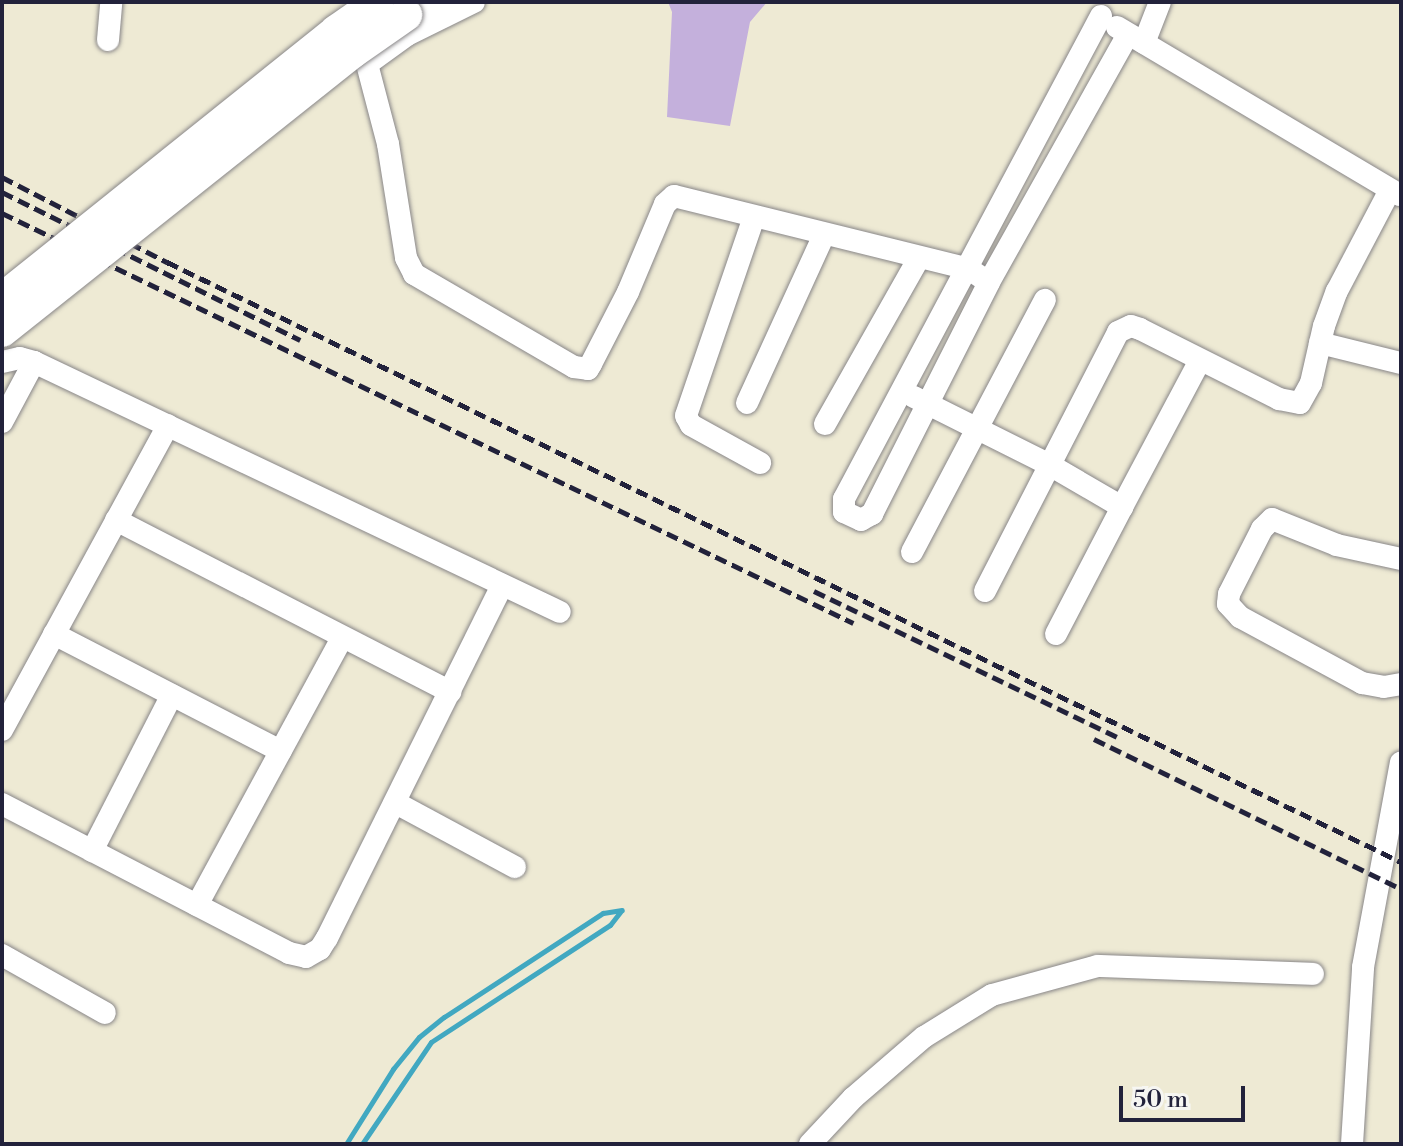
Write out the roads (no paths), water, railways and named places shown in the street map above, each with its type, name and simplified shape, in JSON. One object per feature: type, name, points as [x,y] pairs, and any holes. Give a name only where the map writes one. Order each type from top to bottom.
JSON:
[{"type":"highway","points":[[2,299],[336,31],[405,6]]},
{"type":"highway","points":[[2,331],[353,52],[405,6]]},
{"type":"street","points":[[108,40],[111,2]]},
{"type":"street","points":[[474,2],[407,35],[367,64],[388,144],[402,241],[414,274],[574,367],[588,369],[628,292],[669,199],[680,196],[824,235],[969,269],[989,282]]},
{"type":"street","points":[[985,591],[1048,464],[1123,328],[1140,329],[1279,399],[1300,403],[1311,383],[1337,291],[1396,193],[1136,39],[1101,9],[969,269],[842,504],[844,512],[861,520],[872,514],[989,282],[1136,39],[1160,2]]},
{"type":"street","points":[[754,217],[686,416],[691,425],[760,463]]},
{"type":"street","points":[[747,403],[824,235]]},
{"type":"street","points":[[825,424],[919,258]]},
{"type":"street","points":[[912,552],[1045,300]]},
{"type":"street","points":[[1320,343],[1401,363]]},
{"type":"street","points":[[2,362],[20,358],[34,362],[560,612]]},
{"type":"street","points":[[1056,634],[1200,360]]},
{"type":"street","points":[[2,422],[34,362]]},
{"type":"street","points":[[901,392],[928,402],[1048,464],[1122,507]]},
{"type":"street","points":[[2,730],[168,425]]},
{"type":"street","points":[[1401,559],[1337,545],[1272,519],[1262,529],[1229,594],[1228,604],[1240,617],[1362,683],[1384,687],[1401,684]]},
{"type":"street","points":[[116,520],[450,692]]},
{"type":"street","points":[[2,804],[289,953],[306,957],[320,949],[327,938],[502,585]]},
{"type":"street","points":[[54,634],[281,751]]},
{"type":"street","points":[[197,905],[342,638]]},
{"type":"street","points":[[92,851],[172,695]]},
{"type":"street","points":[[1352,1144],[1364,953],[1401,762]]},
{"type":"street","points":[[396,803],[515,867]]},
{"type":"street","points":[[2,955],[105,1013]]},
{"type":"street","points":[[810,1144],[853,1098],[924,1037],[992,995],[1098,966],[1313,974]]},
{"type":"waterway","points":[[346,1144],[393,1069],[419,1037],[444,1017],[603,913],[622,910]]},
{"type":"waterway","points":[[362,1144],[431,1042],[610,925],[621,911]]},
{"type":"railway","points":[[2,177],[167,262],[1401,862]]},
{"type":"railway","points":[[2,192],[300,340]]},
{"type":"railway","points":[[2,213],[853,623]]},
{"type":"railway","points":[[814,591],[1117,737]]},
{"type":"railway","points":[[1094,739],[1401,889]]}]
